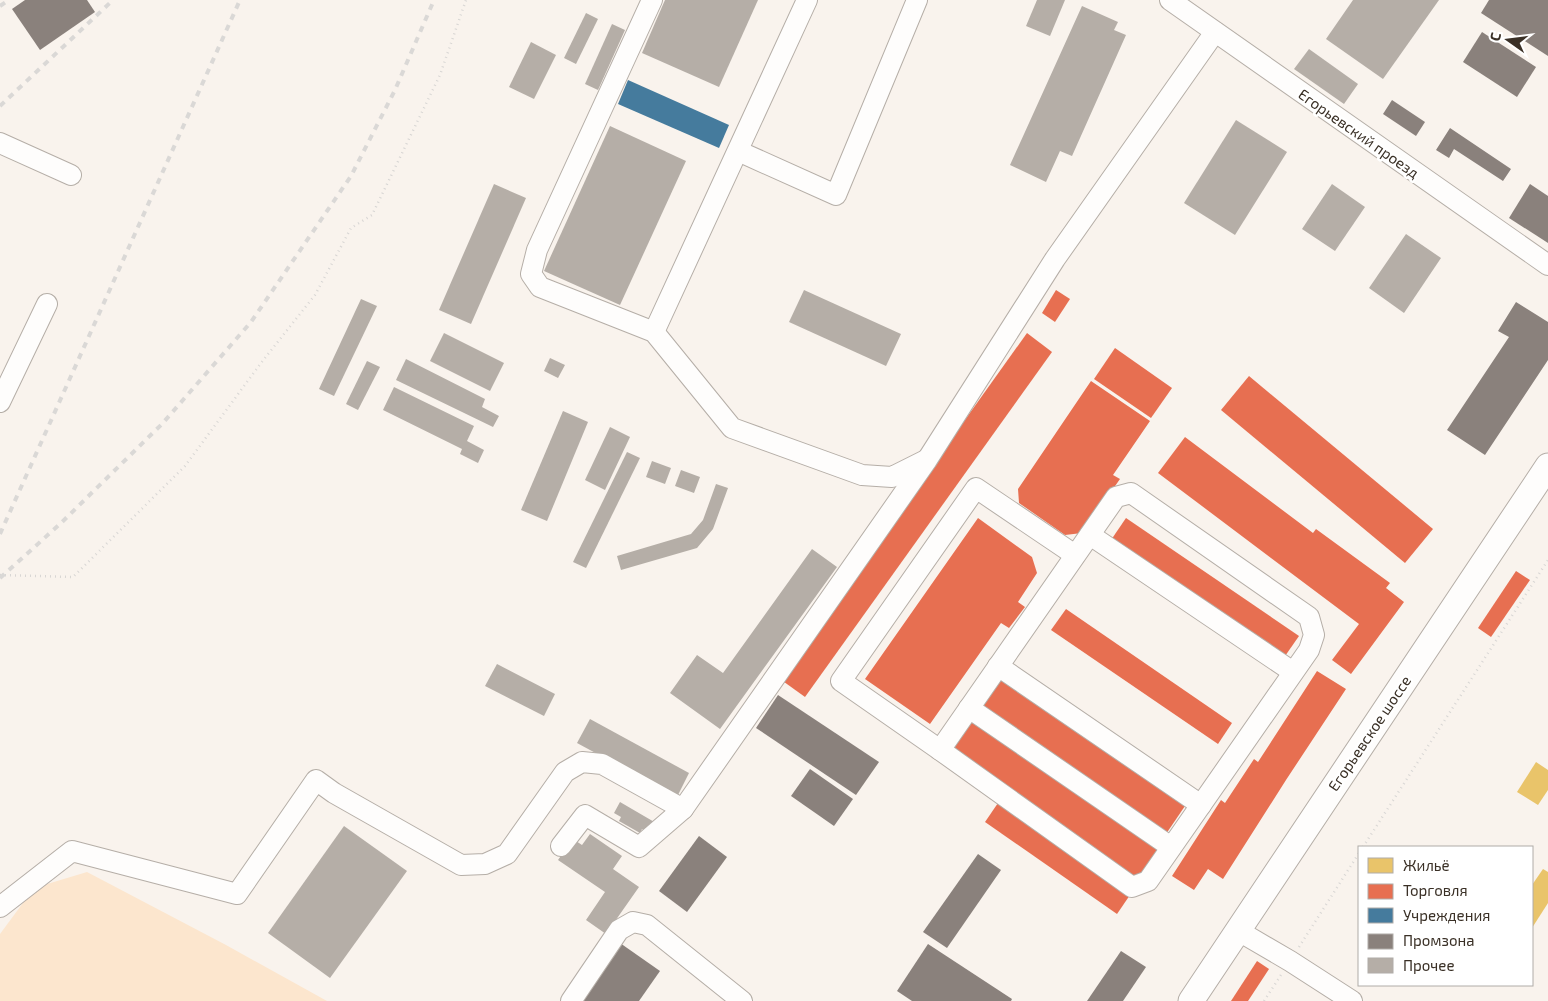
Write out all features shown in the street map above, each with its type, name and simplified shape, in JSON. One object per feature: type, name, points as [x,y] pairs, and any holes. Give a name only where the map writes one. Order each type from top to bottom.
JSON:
[{"type":"main road","name":"Егорьевское шоссе","points":[[1191,1001],[1548,466]]},
{"type":"street","points":[[652,0],[537,250],[531,274],[540,287],[654,332],[732,428],[862,475],[892,477],[927,460]]},
{"type":"street","points":[[654,332],[807,0]]},
{"type":"street","points":[[738,151],[836,195],[917,0]]},
{"type":"street","name":"Егорьевский проезд","points":[[1170,0],[1548,265]]},
{"type":"street","points":[[561,846],[586,815],[639,847],[683,809],[927,460],[939,428],[1055,259],[1216,32]]},
{"type":"street","points":[[0,144],[71,175]]},
{"type":"street","points":[[0,402],[47,304]]},
{"type":"street","points":[[940,750],[1116,497],[1131,493],[1309,617],[1314,635],[1309,650],[1148,881],[1132,887],[841,681],[976,488],[1075,555]]},
{"type":"street","points":[[1090,535],[1293,672]]},
{"type":"street","points":[[998,666],[1201,805]]},
{"type":"street","points":[[969,708],[1172,847]]},
{"type":"street","points":[[0,907],[72,851],[237,894],[316,780],[334,793],[461,864],[485,864],[507,854],[565,772],[582,762],[602,764],[683,809]]},
{"type":"street","points":[[571,1001],[619,930],[633,922],[647,925],[742,1001]]},
{"type":"street","points":[[1237,930],[1352,1001]]},
{"type":"path","points":[[0,574],[73,577],[184,466],[261,363],[315,295],[351,228],[372,215],[440,75],[466,0]]},
{"type":"path","points":[[1364,846],[1548,560]]},
{"type":"path","points":[[1264,1001],[1358,855]]},
{"type":"shaded area","points":[[87,872],[226,945],[327,1001],[0,1001],[0,934],[34,888]]},
{"type":"building: Жильё","points":[[1536,762],[1548,770],[1548,790],[1538,805],[1517,792]]},
{"type":"building: Жильё","points":[[1543,869],[1548,872],[1548,903],[1533,926],[1533,884]]},
{"type":"building: Торговля","points":[[1056,290],[1070,299],[1055,322],[1042,313]]},
{"type":"building: Торговля","points":[[1027,333],[1052,352],[805,697],[780,679]]},
{"type":"building: Торговля","points":[[1115,348],[1172,388],[1151,418],[1094,379]]},
{"type":"building: Торговля","points":[[1249,376],[1433,529],[1405,563],[1221,410]]},
{"type":"building: Торговля","points":[[1091,381],[1150,421],[1113,475],[1120,479],[1082,533],[1065,535],[1019,503],[1018,489]]},
{"type":"building: Торговля","points":[[1185,437],[1313,533],[1316,529],[1390,583],[1386,588],[1404,602],[1351,674],[1332,660],[1359,624],[1158,473]]},
{"type":"building: Торговля","points":[[978,518],[1032,557],[1037,573],[1018,602],[1025,607],[1009,628],[1001,623],[930,724],[865,679]]},
{"type":"building: Торговля","points":[[1126,518],[1299,636],[1283,659],[1111,540]]},
{"type":"building: Торговля","points":[[1516,571],[1530,580],[1491,637],[1478,628]]},
{"type":"building: Торговля","points":[[1066,609],[1232,723],[1218,744],[1051,630]]},
{"type":"building: Торговля","points":[[1317,671],[1346,689],[1223,879],[1208,869],[1194,890],[1172,876],[1221,800],[1225,803],[1254,759],[1258,762]]},
{"type":"building: Торговля","points":[[1002,678],[1187,803],[1166,834],[981,708]]},
{"type":"building: Торговля","points":[[971,722],[1159,848],[1138,879],[951,751]]},
{"type":"building: Торговля","points":[[998,803],[1130,895],[1117,914],[985,822]]},
{"type":"building: Торговля","points":[[1257,961],[1269,969],[1248,1001],[1231,1001]]},
{"type":"building: Учреждения","points":[[628,80],[729,125],[719,148],[618,104]]},
{"type":"building: Промзона","points":[[25,0],[87,0],[95,12],[40,50],[12,9]]},
{"type":"building: Промзона","points":[[1489,0],[1548,0],[1548,56],[1481,13]]},
{"type":"building: Промзона","points":[[1482,32],[1536,67],[1517,97],[1463,62]]},
{"type":"building: Промзона","points":[[1392,100],[1425,122],[1416,136],[1383,114]]},
{"type":"building: Промзона","points":[[1450,128],[1511,169],[1503,181],[1454,149],[1449,158],[1436,150]]},
{"type":"building: Промзона","points":[[1530,184],[1548,196],[1548,243],[1509,218]]},
{"type":"building: Промзона","points":[[1516,302],[1548,322],[1548,360],[1485,455],[1447,430],[1509,337],[1498,331]]},
{"type":"building: Промзона","points":[[778,695],[879,762],[856,795],[756,728]]},
{"type":"building: Промзона","points":[[810,769],[853,799],[834,826],[791,796]]},
{"type":"building: Промзона","points":[[699,836],[727,857],[687,912],[659,891]]},
{"type":"building: Промзона","points":[[978,854],[1001,870],[947,948],[923,932]]},
{"type":"building: Промзона","points":[[620,943],[660,971],[639,1001],[580,1001]]},
{"type":"building: Промзона","points":[[928,944],[1012,999],[1011,1001],[912,1001],[897,991]]},
{"type":"building: Промзона","points":[[1121,951],[1146,967],[1123,1001],[1087,1001]]},
{"type":"building: Прочее","points":[[665,0],[758,0],[719,87],[642,53]]},
{"type":"building: Прочее","points":[[1037,0],[1065,0],[1050,36],[1026,26]]},
{"type":"building: Прочее","points":[[1353,0],[1439,0],[1383,79],[1326,39]]},
{"type":"building: Прочее","points":[[1082,6],[1118,22],[1114,30],[1126,35],[1072,156],[1060,151],[1046,182],[1010,165]]},
{"type":"building: Прочее","points":[[586,13],[598,19],[576,64],[564,58]]},
{"type":"building: Прочее","points":[[612,24],[625,30],[598,90],[585,84]]},
{"type":"building: Прочее","points":[[531,42],[556,55],[534,99],[509,87]]},
{"type":"building: Прочее","points":[[1309,49],[1358,84],[1344,104],[1294,69]]},
{"type":"building: Прочее","points":[[1236,120],[1287,152],[1235,235],[1184,203]]},
{"type":"building: Прочее","points":[[610,126],[686,161],[620,305],[544,271]]},
{"type":"building: Прочее","points":[[494,184],[526,198],[471,324],[439,310]]},
{"type":"building: Прочее","points":[[1332,184],[1365,207],[1335,251],[1302,229]]},
{"type":"building: Прочее","points":[[1406,234],[1441,258],[1404,313],[1369,288]]},
{"type":"building: Прочее","points":[[804,290],[901,334],[886,366],[789,322]]},
{"type":"building: Прочее","points":[[361,299],[377,306],[334,396],[319,389]]},
{"type":"building: Прочее","points":[[444,333],[504,363],[490,391],[430,361]]},
{"type":"building: Прочее","points":[[550,358],[565,365],[558,378],[544,371]]},
{"type":"building: Прочее","points":[[406,359],[485,399],[482,407],[499,416],[493,427],[396,380]]},
{"type":"building: Прочее","points":[[367,361],[380,367],[358,410],[346,404]]},
{"type":"building: Прочее","points":[[394,387],[474,426],[467,441],[484,450],[478,463],[460,454],[462,449],[383,410]]},
{"type":"building: Прочее","points":[[563,411],[588,422],[547,521],[521,510]]},
{"type":"building: Прочее","points":[[610,427],[630,437],[605,490],[585,480]]},
{"type":"building: Прочее","points":[[627,452],[640,458],[586,568],[573,562]]},
{"type":"building: Прочее","points":[[652,461],[671,468],[665,484],[646,477]]},
{"type":"building: Прочее","points":[[681,470],[700,477],[694,493],[675,486]]},
{"type":"building: Прочее","points":[[716,484],[728,488],[713,529],[697,548],[621,570],[617,556],[691,534],[703,520]]},
{"type":"building: Прочее","points":[[812,549],[837,567],[720,729],[670,693],[697,655],[723,673]]},
{"type":"building: Прочее","points":[[497,664],[555,694],[544,716],[485,686]]},
{"type":"building: Прочее","points":[[590,719],[689,773],[677,797],[577,743]]},
{"type":"building: Прочее","points":[[620,802],[656,823],[650,833],[642,829],[640,833],[619,821],[621,817],[614,813]]},
{"type":"building: Прочее","points":[[344,826],[407,871],[330,978],[268,933]]},
{"type":"building: Прочее","points":[[590,834],[622,856],[613,869],[639,887],[606,934],[586,920],[605,892],[558,860],[573,839],[582,845]]},
{"type":"railway","points":[[0,6],[9,0]]},
{"type":"railway","points":[[0,106],[113,0]]},
{"type":"railway","points":[[0,534],[240,0]]},
{"type":"railway","points":[[0,578],[60,524],[162,424],[251,322],[351,176],[395,90],[434,0]]}]
